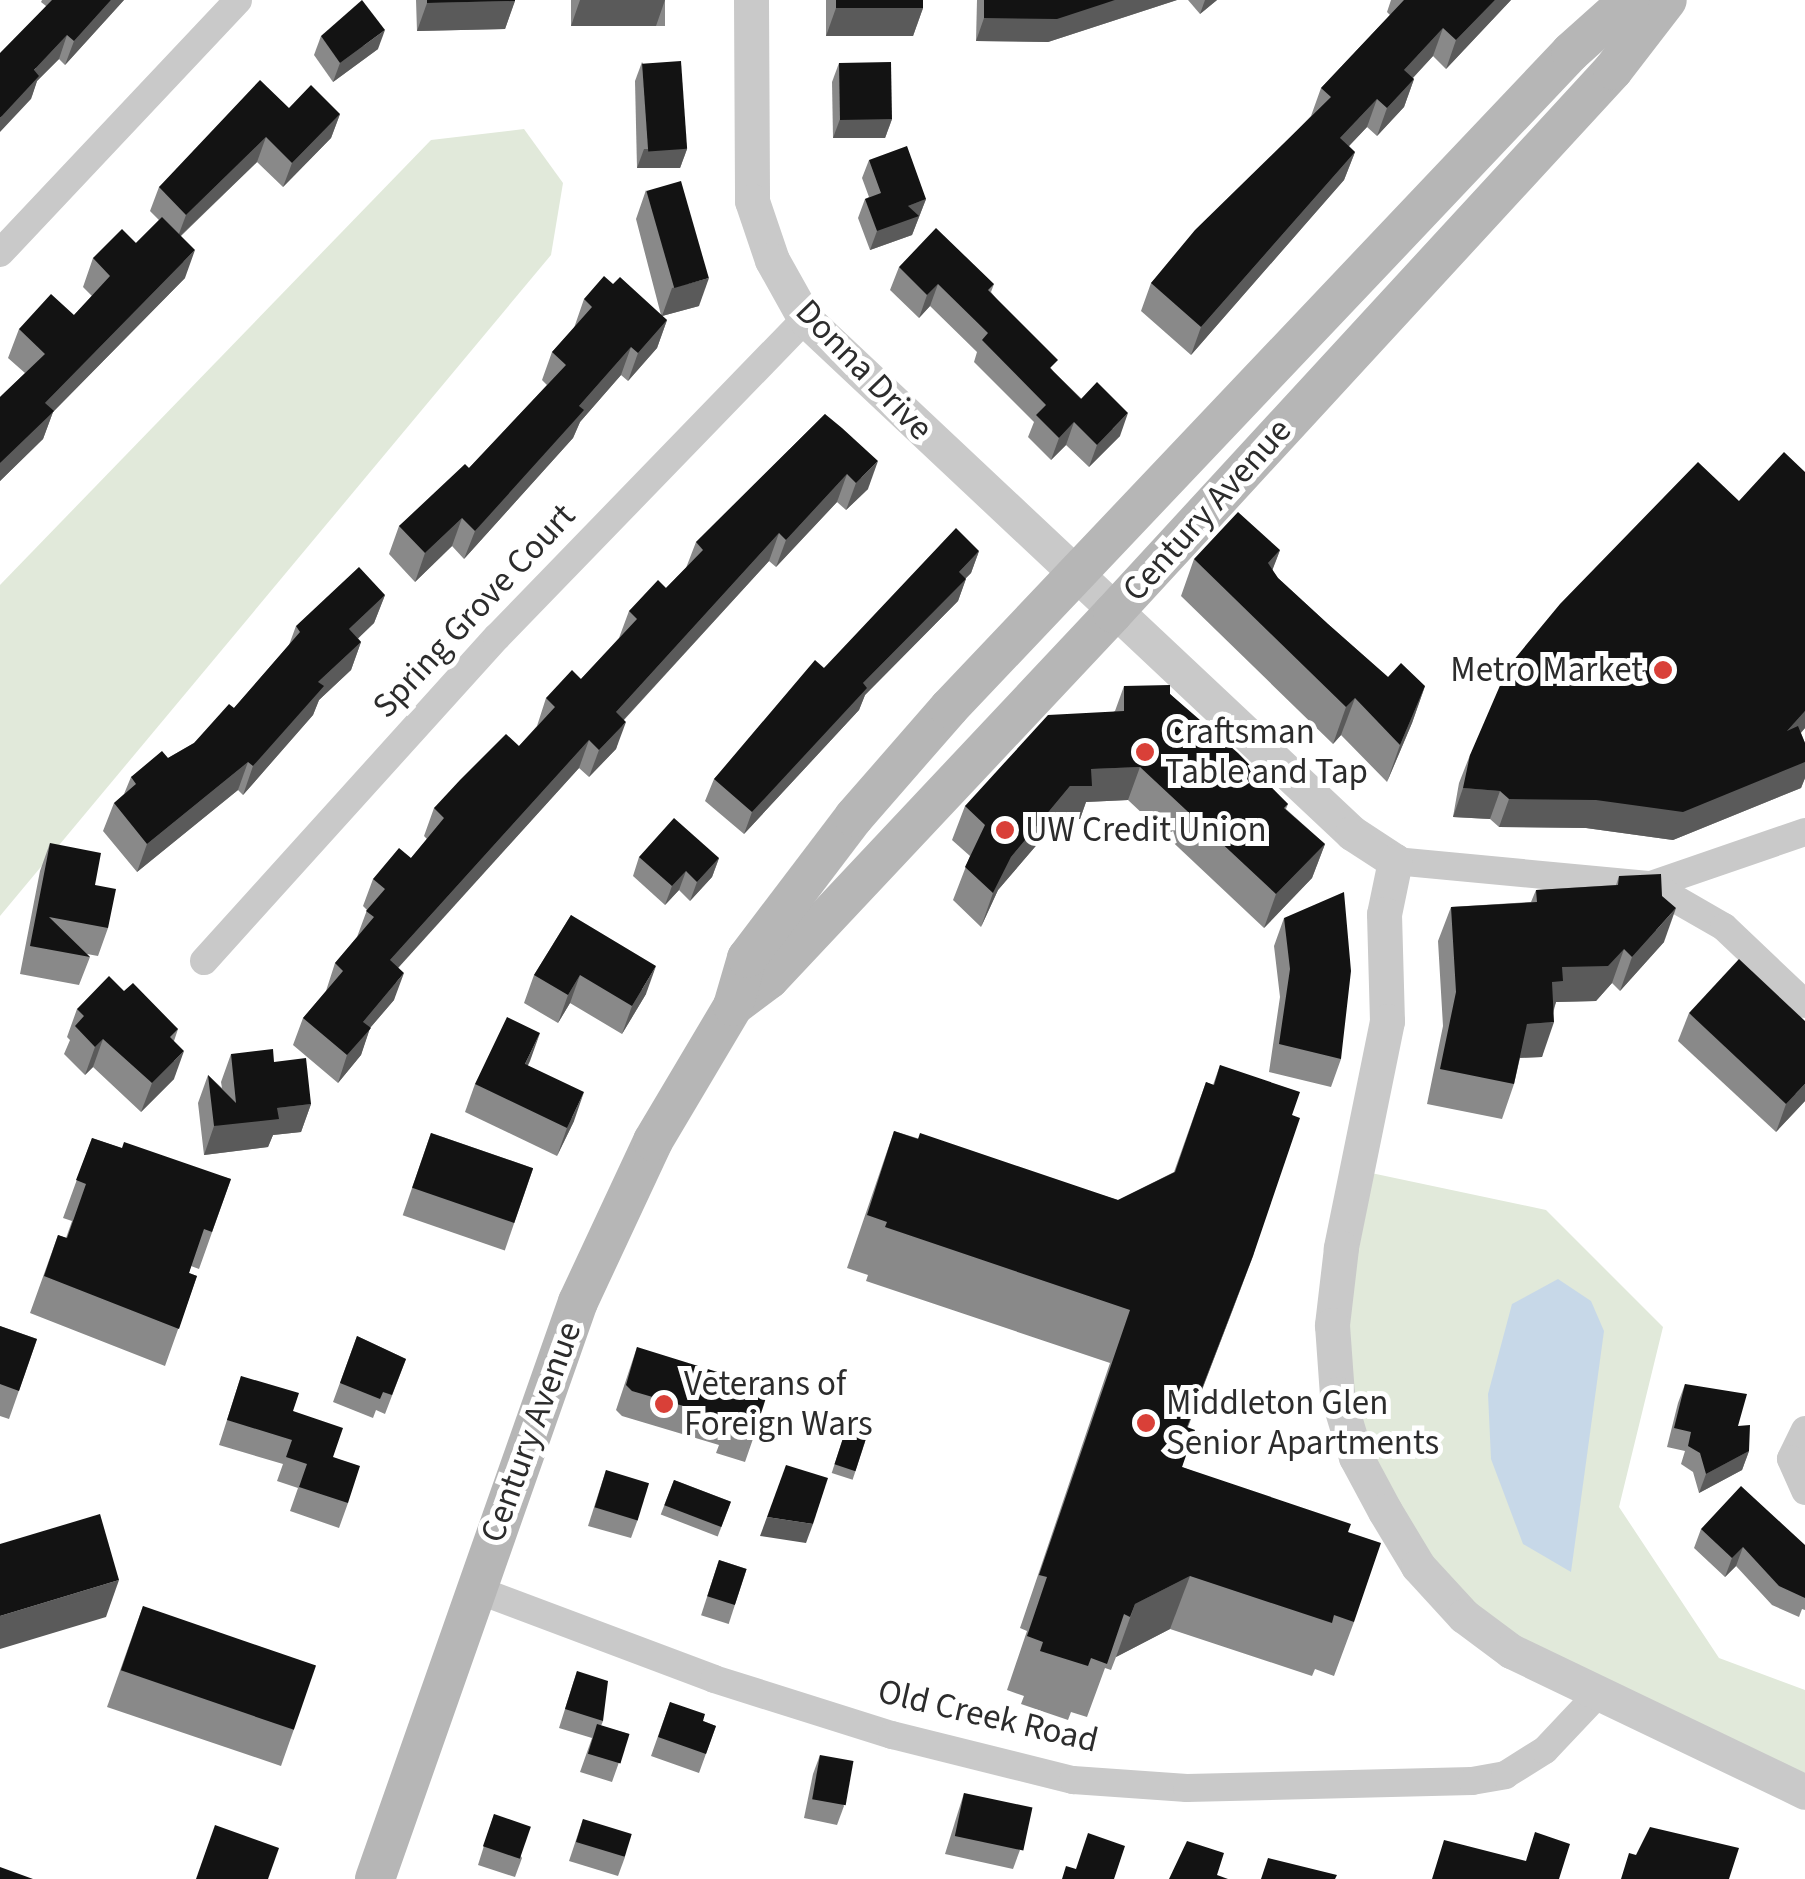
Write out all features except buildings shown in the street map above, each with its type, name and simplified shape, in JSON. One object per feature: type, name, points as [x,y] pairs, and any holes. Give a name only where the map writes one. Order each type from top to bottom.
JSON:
[{"type":"main road","name":"Century Avenue","points":[[375,1879],[475,1589],[599,1254],[653,1141],[733,1006],[747,958],[854,817],[1075,576],[1571,52],[1628,0]]},
{"type":"main road","name":"Century Avenue","points":[[733,1006],[769,979],[1114,613],[1613,70],[1668,0]]},
{"type":"street","points":[[0,253],[238,0]]},
{"type":"street","name":"Donna Drive","points":[[751,0],[752,201],[772,260],[805,319],[1352,833],[1395,861]]},
{"type":"street","name":"Spring Grove Court","points":[[204,961],[497,637],[805,319]]},
{"type":"street","points":[[1805,832],[1651,884],[1395,861],[1384,914],[1385,1035],[1341,1248],[1332,1325],[1337,1394],[1356,1457],[1418,1566],[1464,1616],[1495,1640],[1596,1696],[1805,1792]]},
{"type":"street","points":[[1651,884],[1724,927],[1805,1004]]},
{"type":"street","points":[[1805,1430],[1791,1459],[1805,1490]]},
{"type":"street","name":"Old Creek Road","points":[[475,1589],[714,1679],[892,1735],[1073,1780],[1186,1788],[1472,1781],[1505,1775],[1545,1750],[1596,1696]]},
{"type":"green space","points":[[524,129],[563,183],[551,255],[0,916],[0,585],[431,140]]},
{"type":"green space","points":[[1357,1170],[1546,1210],[1663,1327],[1619,1507],[1719,1658],[1805,1690],[1805,1792],[1464,1616],[1337,1394]]},
{"type":"water","points":[[1558,1279],[1591,1301],[1604,1331],[1571,1572],[1523,1544],[1491,1459],[1488,1394],[1512,1304]]},
{"type":"place","name":"Metro Market","points":[[1663,670]]},
{"type":"place","name":"Craftsman Table and Tap","points":[[1145,752]]},
{"type":"place","name":"UW Credit Union","points":[[1005,830]]},
{"type":"place","name":"Veterans of Foreign Wars","points":[[664,1404]]},
{"type":"place","name":"Middleton Glen Senior Apartments","points":[[1146,1423]]}]
